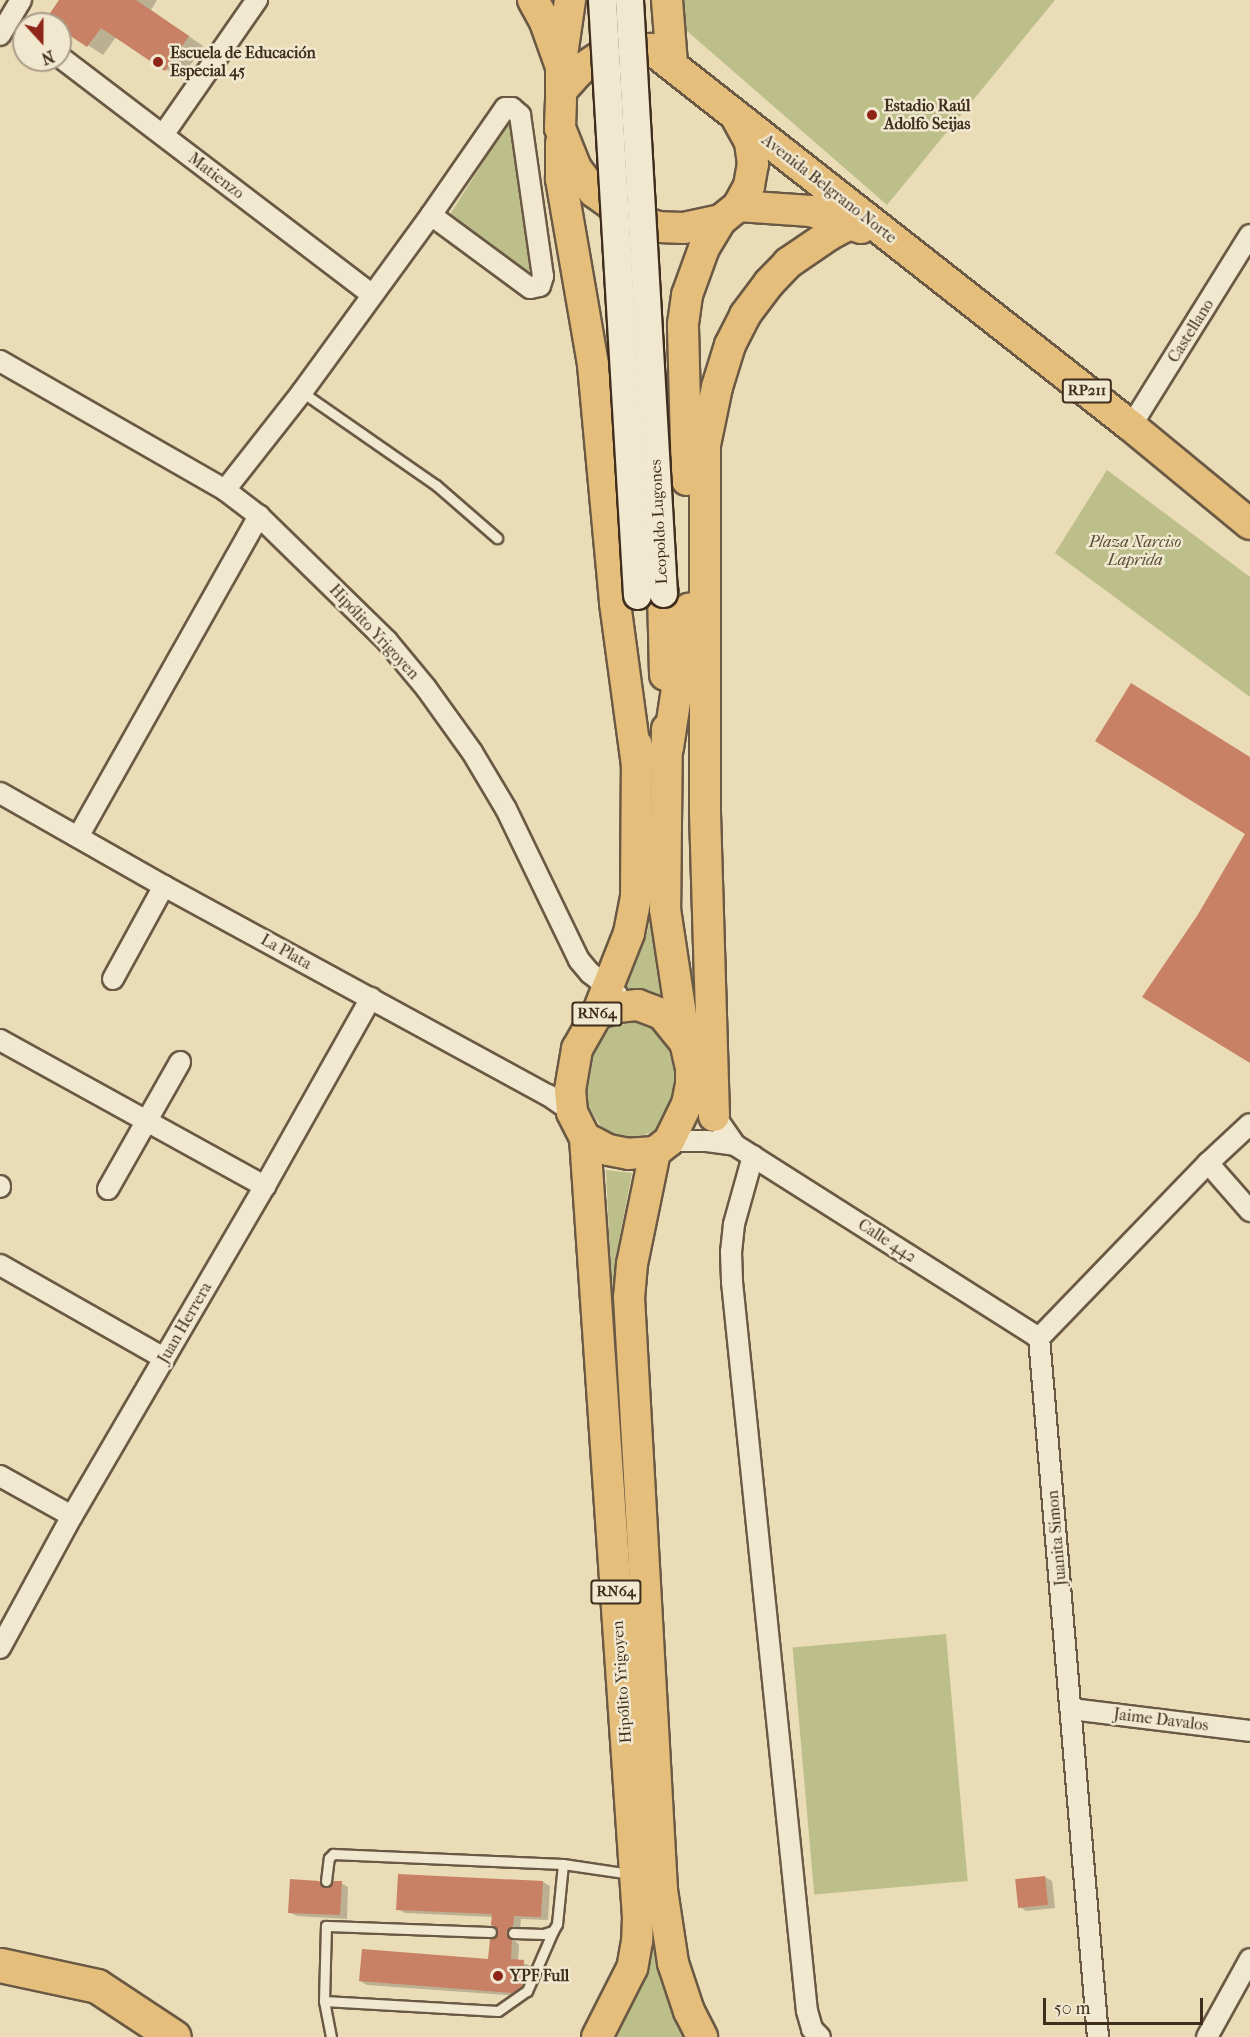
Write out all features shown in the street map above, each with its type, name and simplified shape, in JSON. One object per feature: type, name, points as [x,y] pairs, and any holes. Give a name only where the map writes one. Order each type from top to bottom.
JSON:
[{"type":"highway","points":[[0,1965],[97,1986],[174,2037]]},
{"type":"main road","points":[[533,0],[545,22],[561,79]]},
{"type":"main road","points":[[570,0],[561,79],[561,179],[593,365],[615,603],[637,765]]},
{"type":"main road","points":[[594,0],[737,118],[750,142],[753,164],[749,186],[704,248],[687,295],[683,324],[690,590],[668,748]]},
{"type":"main road","name":"Leopoldo Lugones","points":[[602,0],[650,594],[668,748],[665,909],[688,1054]]},
{"type":"main road","name":"Leopoldo Lugones","points":[[602,1001],[629,933],[636,897],[637,765],[650,594],[629,0]]},
{"type":"main road","points":[[662,56],[667,0]]},
{"type":"main road","points":[[561,79],[607,52],[662,56]]},
{"type":"main road","name":"Avenida Belgrano Norte","points":[[737,118],[922,260],[1250,524]]},
{"type":"main road","points":[[560,128],[576,168],[594,192],[632,219],[659,227],[684,228],[729,213]]},
{"type":"main road","name":"Avenida Belgrano Norte","points":[[729,213],[811,211],[852,223],[922,260]]},
{"type":"main road","points":[[714,1116],[705,811],[705,445],[717,387],[730,345],[745,315],[769,283],[788,263],[818,241],[852,223]]},
{"type":"main road","points":[[685,392],[704,473]]},
{"type":"main road","name":"RN64","points":[[578,1125],[571,1076],[577,1049],[602,1001],[618,1006],[638,1005],[662,1014],[688,1054],[687,1104],[662,1146]]},
{"type":"main road","points":[[578,1125],[608,1150],[629,1154],[662,1146]]},
{"type":"main road","name":"Hipólito Yrigoyen","points":[[578,1125],[635,1875],[637,1941],[632,1968],[597,2037]]},
{"type":"main road","name":"Hipólito Yrigoyen","points":[[662,1146],[632,1264],[630,1309],[662,1890],[673,1963],[702,2037]]},
{"type":"street","points":[[164,135],[257,0]]},
{"type":"street","points":[[0,35],[16,9]]},
{"type":"street","name":"Matienzo","points":[[72,66],[372,295]]},
{"type":"street","points":[[225,490],[302,392],[431,215],[505,108],[512,108],[520,115],[543,276],[540,286],[530,288],[431,215]]},
{"type":"street","name":"Castellano","points":[[1131,426],[1250,236]]},
{"type":"street","name":"Hipólito Yrigoyen","points":[[0,361],[225,490],[259,516],[387,641],[426,688],[472,752],[506,809],[579,960],[602,1001]]},
{"type":"street","points":[[78,837],[259,516]]},
{"type":"street","name":"La Plata","points":[[0,793],[164,886],[548,1095],[578,1125]]},
{"type":"street","points":[[113,979],[164,886]]},
{"type":"street","name":"Juan Herrera","points":[[0,1648],[72,1516],[265,1186],[371,998]]},
{"type":"street","points":[[0,1040],[265,1186]]},
{"type":"street","name":"Calle 442","points":[[688,1054],[714,1116],[735,1145],[1039,1338]]},
{"type":"street","points":[[108,1189],[180,1062]]},
{"type":"street","points":[[1039,1338],[1208,1163],[1250,1124]]},
{"type":"street","name":"Calle 442","points":[[662,1146],[706,1141],[735,1145]]},
{"type":"street","points":[[753,1156],[734,1224],[731,1252],[732,1282],[807,2011],[812,2029],[820,2037]]},
{"type":"street","points":[[1208,1163],[1250,1211]]},
{"type":"street","points":[[0,1264],[164,1358]]},
{"type":"street","name":"Juanita Simon","points":[[1039,1338],[1098,2037]]},
{"type":"street","points":[[0,1476],[72,1516]]},
{"type":"street","name":"Jaime Davalos","points":[[1071,1709],[1250,1731]]},
{"type":"street","points":[[1207,2037],[1250,1959]]},
{"type":"lane","points":[[302,392],[436,484],[497,538]]},
{"type":"lane","points":[[326,1881],[329,1858],[333,1854],[563,1864],[635,1875]]},
{"type":"lane","points":[[324,2001],[498,2011],[527,1991],[557,1924],[563,1864]]},
{"type":"lane","points":[[326,1916],[324,2001],[331,2037]]},
{"type":"lane","points":[[326,1926],[491,1932]]},
{"type":"lane","points":[[513,1933],[543,1934],[553,1931]]},
{"type":"green space","name":"Estadio Raúl Adolfo Seijas","points":[[678,0],[1055,0],[887,205],[679,24]]},
{"type":"green space","points":[[509,121],[516,127],[531,270],[524,273],[449,216]]},
{"type":"green space","name":"Plaza Narciso Laprida","points":[[1107,470],[1250,577],[1250,697],[1055,553]]},
{"type":"green space","points":[[653,896],[666,998],[642,989],[625,989],[647,934]]},
{"type":"green space","points":[[636,1021],[658,1031],[669,1051],[675,1075],[674,1092],[661,1125],[652,1132],[632,1139],[610,1133],[600,1125],[584,1093],[583,1075],[597,1040],[611,1028]]},
{"type":"green space","points":[[606,1170],[632,1173],[620,1235],[612,1300]]},
{"type":"green space","points":[[946,1634],[968,1881],[814,1894],[793,1647]]},
{"type":"green space","points":[[654,1940],[684,2037],[617,2037]]},
{"type":"building","points":[[59,0],[136,0],[189,36],[165,71],[101,28],[87,47],[72,37],[72,12],[51,12]]},
{"type":"building","points":[[1131,683],[1250,757],[1250,1063],[1142,997],[1197,916],[1245,834],[1095,741]]},
{"type":"building","points":[[398,1874],[543,1881],[541,1917],[514,1916],[513,1926],[506,1932],[512,1940],[511,1959],[524,1960],[522,1987],[512,1993],[359,1981],[362,1949],[488,1959],[490,1939],[498,1933],[497,1928],[491,1925],[492,1914],[396,1910]]},
{"type":"building","points":[[1045,1876],[1048,1905],[1018,1908],[1015,1879]]},
{"type":"building","points":[[290,1879],[319,1881],[326,1888],[333,1881],[342,1881],[340,1915],[288,1913]]},
{"type":"place","name":"Escuela de Educación Especial 45","points":[[158,62]]},
{"type":"place","name":"Estadio Raúl Adolfo Seijas","points":[[872,115]]},
{"type":"place","name":"YPF Full","points":[[498,1976]]}]
